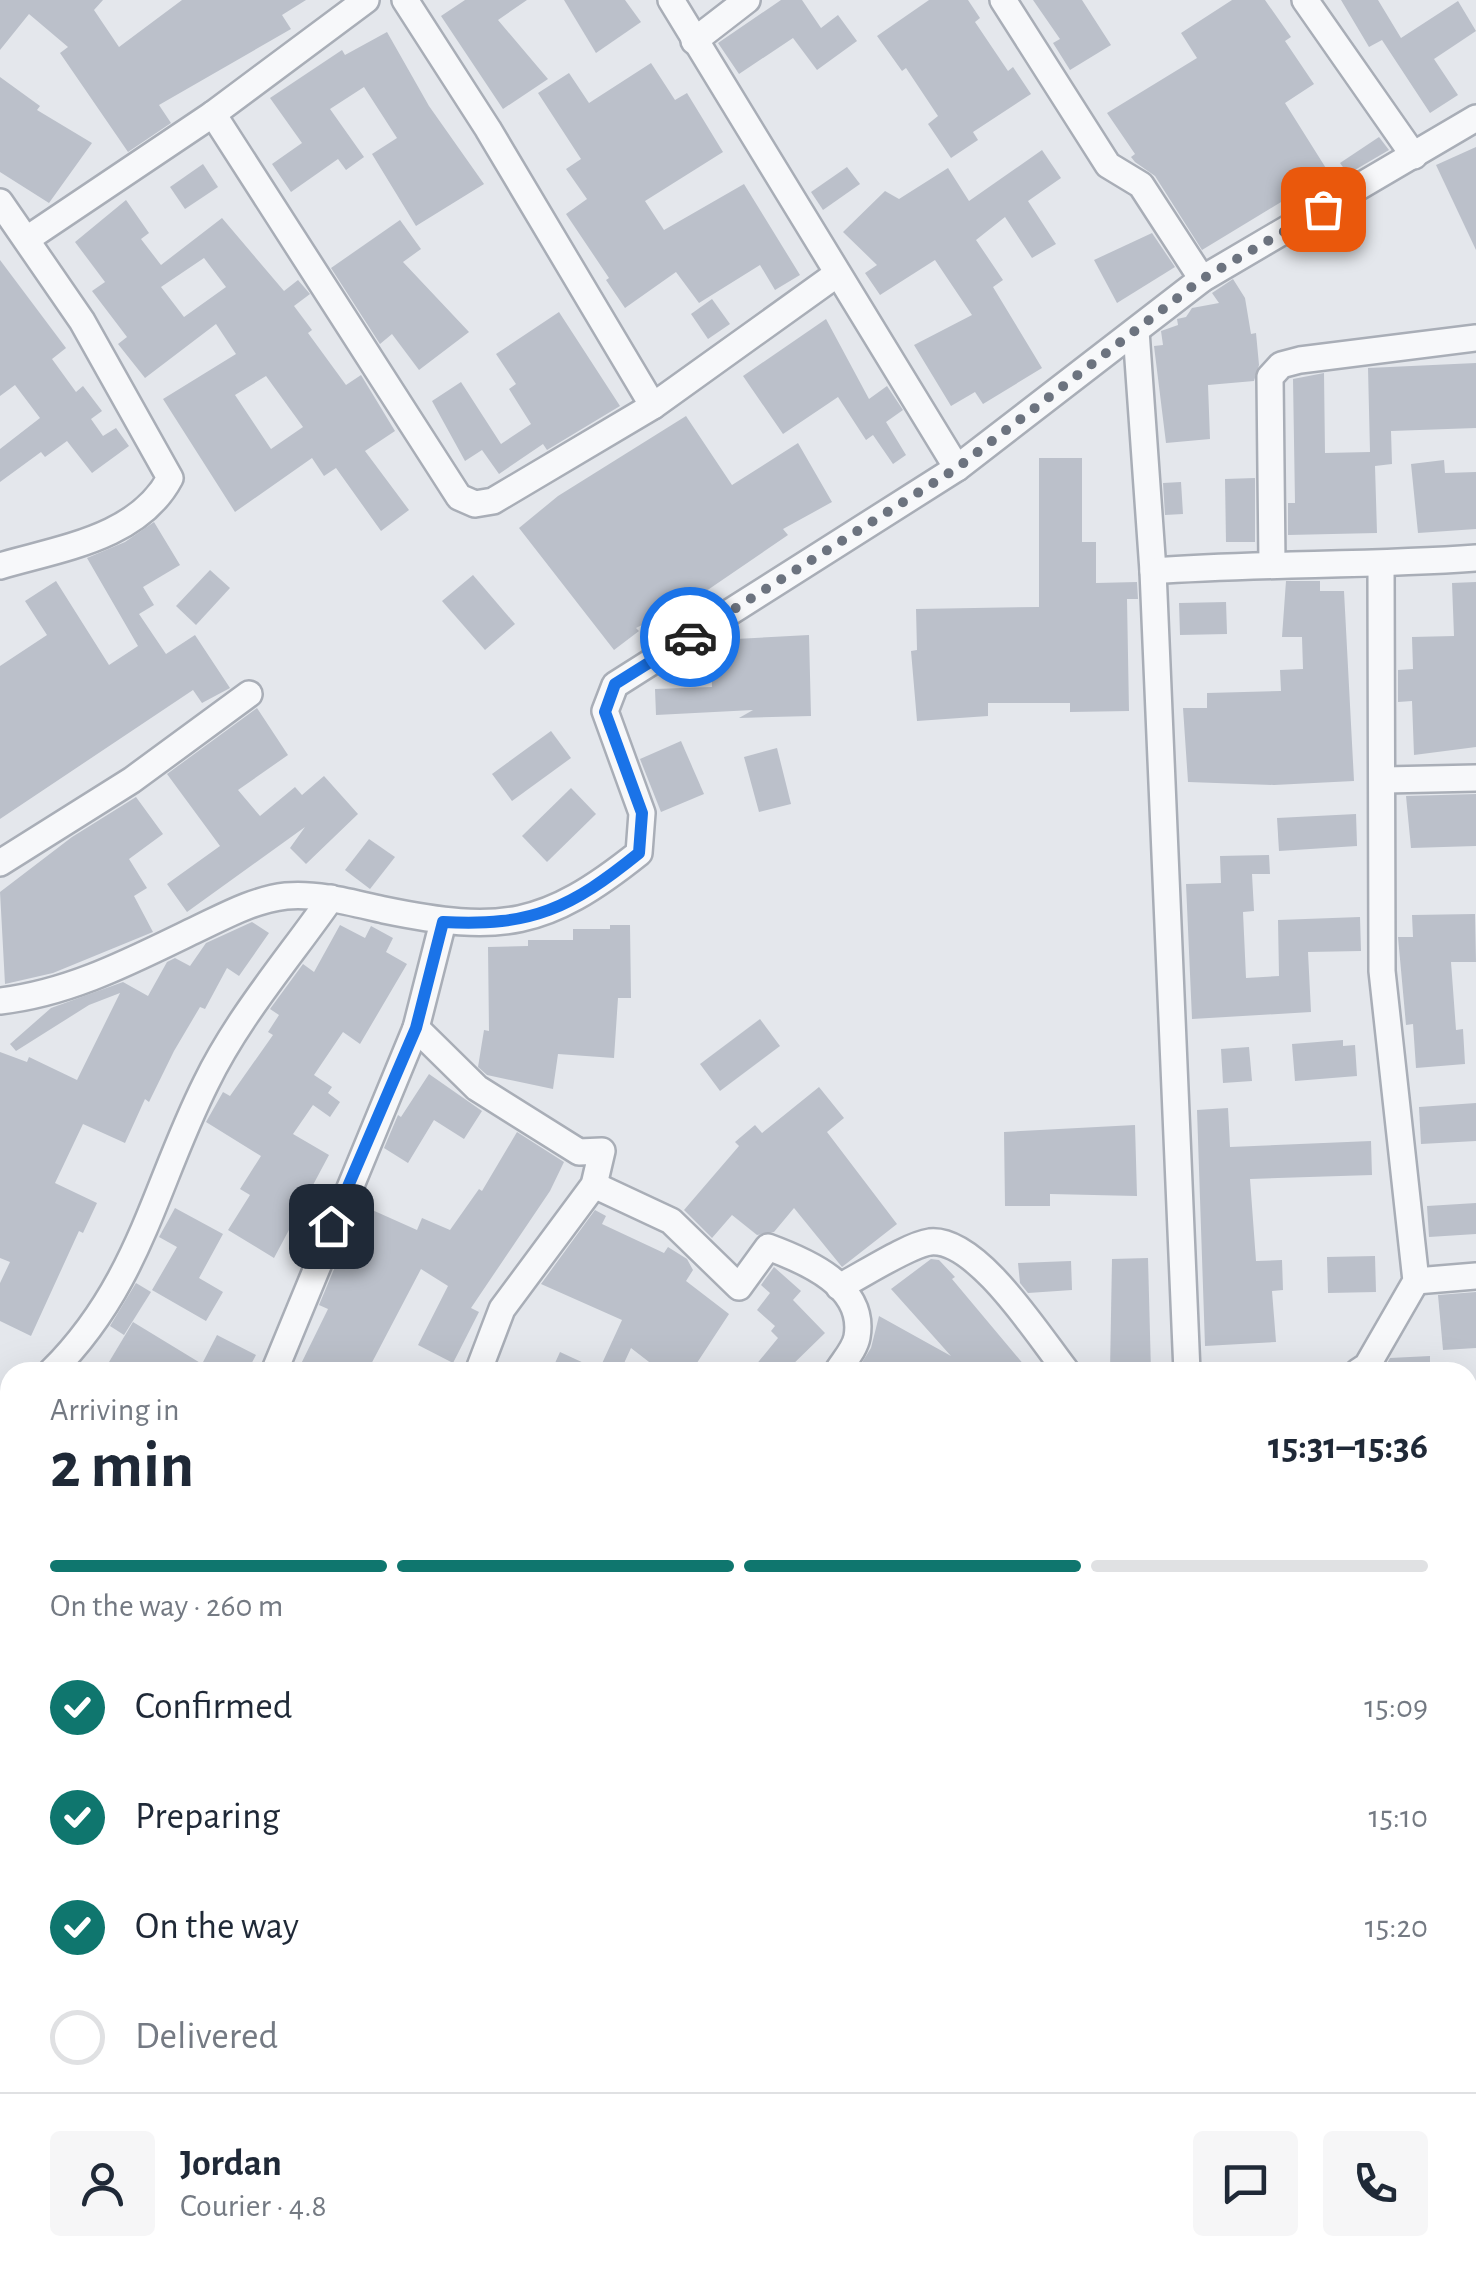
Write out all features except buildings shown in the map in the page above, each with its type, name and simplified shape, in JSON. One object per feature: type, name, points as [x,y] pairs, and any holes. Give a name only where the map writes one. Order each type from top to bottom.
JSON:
[{"type":"street","points":[[28,239],[213,114],[366,0]]},
{"type":"street","points":[[405,0],[488,128],[654,406]]},
{"type":"street","points":[[670,0],[957,468]]},
{"type":"street","points":[[694,41],[746,0]]},
{"type":"street","points":[[1003,0],[1108,166],[1140,185],[1202,279]]},
{"type":"street","points":[[1305,0],[1414,156]]},
{"type":"street","points":[[213,114],[459,497],[474,504],[493,501],[654,406],[836,274]]},
{"type":"street","points":[[0,1001],[84,983],[256,902],[289,896],[331,898],[443,922],[479,924],[565,907],[639,853],[642,813],[605,712],[615,684],[957,468],[1202,279],[1476,118]]},
{"type":"street","points":[[0,202],[82,321],[170,478],[159,499],[116,531],[0,566]]},
{"type":"street","points":[[1136,331],[1153,571],[1187,1362]]},
{"type":"street","points":[[1272,563],[1270,376],[1281,366],[1300,360],[1476,338]]},
{"type":"street","points":[[1153,571],[1272,563],[1381,565],[1476,558]]},
{"type":"street","points":[[1369,1362],[1416,1281],[1382,970],[1385,780],[1381,565]]},
{"type":"street","points":[[0,864],[132,780],[249,694]]},
{"type":"street","points":[[1385,780],[1476,778]]},
{"type":"street","points":[[61,1362],[72,1352],[136,1254],[219,1057],[331,898]]},
{"type":"street","points":[[278,1362],[416,1028],[443,922]]},
{"type":"street","points":[[416,1028],[477,1088],[579,1152],[602,1151],[594,1185],[502,1309],[482,1362]]},
{"type":"street","points":[[594,1185],[671,1221],[738,1286],[768,1247],[816,1265],[839,1287],[856,1314],[857,1340],[843,1362]]},
{"type":"street","points":[[839,1287],[928,1242],[947,1245],[976,1259],[1060,1362]]},
{"type":"street","points":[[1416,1281],[1476,1276]]},
{"type":"way so far","points":[[690,637],[957,468],[1202,279],[1323,209]]},
{"type":"route","points":[[331,1226],[416,1028],[443,922],[479,924],[521,919],[565,907],[639,853],[644,831],[642,813],[605,712],[608,696],[615,684],[690,637]]}]
